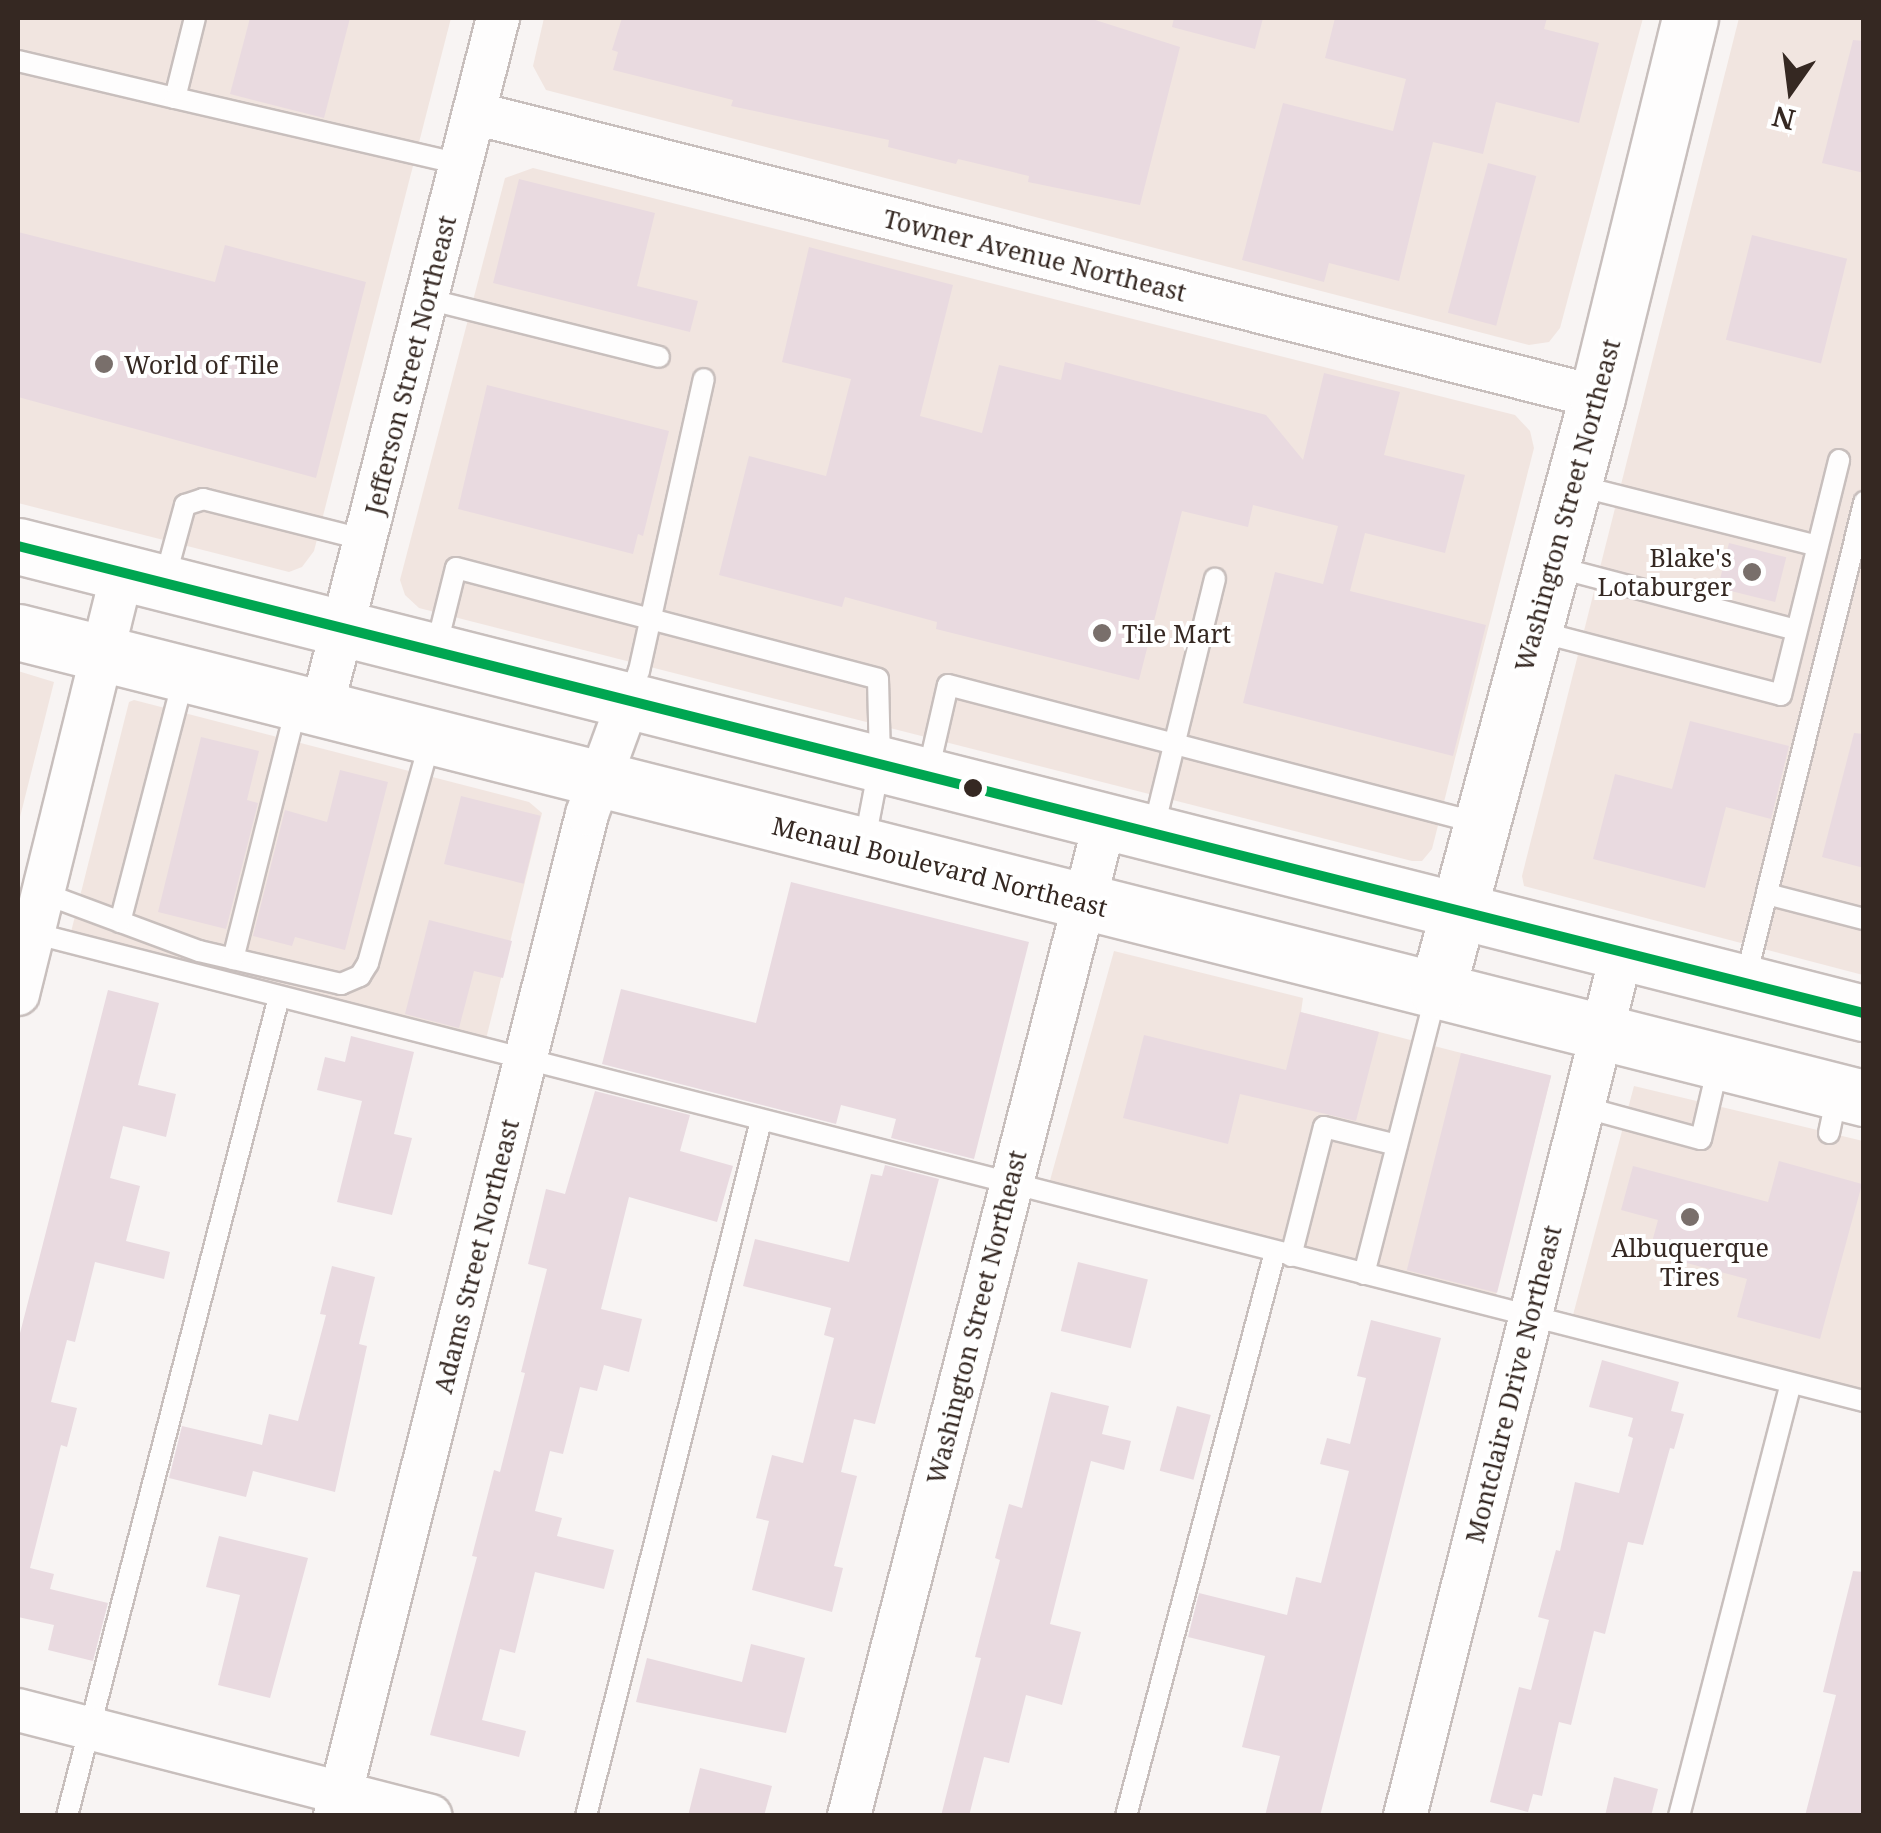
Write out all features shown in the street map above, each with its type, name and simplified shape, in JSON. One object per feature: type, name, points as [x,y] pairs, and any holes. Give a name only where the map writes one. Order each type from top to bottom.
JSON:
[{"type":"main road","name":"Washington Street Northeast","points":[[1438,990],[1597,397],[1690,18]]},
{"type":"main road","points":[[18,546],[1864,1013]]},
{"type":"main road","name":"Menaul Boulevard Northeast","points":[[18,632],[1602,1032],[1719,1063],[1843,1108]]},
{"type":"street","name":"Jefferson Street Northeast","points":[[309,708],[344,627],[498,18]]},
{"type":"street","name":"Towner Avenue Northeast","points":[[474,113],[1597,397]]},
{"type":"street","points":[[18,994],[31,918],[102,653],[143,576]]},
{"type":"street","name":"Adams Street Northeast","points":[[338,1804],[596,779],[628,700]]},
{"type":"street","name":"Washington Street Northeast","points":[[848,1816],[1083,902],[1129,824]]},
{"type":"street","name":"Montclaire Drive Northeast","points":[[1405,1816],[1622,952]]},
{"type":"street","points":[[18,1710],[338,1804],[432,1816]]},
{"type":"lane","points":[[174,98],[195,18]]},
{"type":"lane","points":[[18,61],[461,164]]},
{"type":"lane","points":[[427,299],[659,357]]},
{"type":"lane","points":[[628,700],[704,379]]},
{"type":"lane","points":[[1781,695],[1839,460]]},
{"type":"lane","points":[[1574,485],[1817,546]]},
{"type":"lane","points":[[143,576],[185,505],[203,499],[366,540]]},
{"type":"lane","points":[[1745,983],[1863,506],[1829,500]]},
{"type":"lane","points":[[1551,566],[1796,630]]},
{"type":"lane","points":[[436,651],[456,568],[878,680],[904,768]]},
{"type":"lane","points":[[1129,824],[1174,745],[1215,578]]},
{"type":"lane","points":[[1534,630],[1814,704]]},
{"type":"lane","points":[[120,922],[185,675]]},
{"type":"lane","points":[[864,847],[948,685],[1482,824]]},
{"type":"lane","points":[[232,959],[309,708]]},
{"type":"lane","points":[[31,918],[120,922],[198,952],[341,984],[360,976],[368,964],[430,739]]},
{"type":"lane","points":[[1767,894],[1864,919]]},
{"type":"lane","points":[[31,918],[279,997],[1864,1401]]},
{"type":"lane","points":[[1364,1274],[1438,990]]},
{"type":"lane","points":[[66,1816],[279,997]]},
{"type":"lane","points":[[1583,1107],[1701,1139],[1719,1063]]},
{"type":"lane","points":[[586,1816],[761,1121]]},
{"type":"lane","points":[[1126,1816],[1283,1254],[1324,1127],[1398,1145]]},
{"type":"lane","points":[[1679,1816],[1791,1383]]},
{"type":"shaded area","points":[[18,18],[451,18],[314,551],[302,567],[289,572],[18,503]]},
{"type":"shaded area","points":[[544,18],[1643,18],[1560,328],[1549,342],[1529,345],[546,90],[533,66]]},
{"type":"shaded area","points":[[1739,18],[1863,18],[1863,975],[1524,886],[1522,876]]},
{"type":"shaded area","points":[[533,168],[1515,415],[1530,431],[1534,448],[1432,849],[1422,861],[1412,861],[419,608],[405,595],[400,580],[505,178]]},
{"type":"shaded area","points":[[18,671],[54,682],[18,825]]},
{"type":"shaded area","points":[[134,700],[529,802],[542,813],[486,1039],[70,936],[129,702]]},
{"type":"shaded area","points":[[1114,951],[1303,998],[1301,1012],[1551,1076],[1494,1302],[1049,1184]]},
{"type":"shaded area","points":[[1634,1086],[1863,1141],[1863,1390],[1573,1315]]},
{"type":"building","points":[[250,18],[350,18],[324,118],[230,94]]},
{"type":"building","points":[[622,18],[1089,18],[1180,47],[1140,205],[1028,182],[1029,176],[958,159],[956,164],[888,147],[889,140],[731,106],[733,100],[613,70],[618,52],[612,50]]},
{"type":"building","points":[[1174,18],[1263,18],[1255,49],[1172,27]]},
{"type":"building","points":[[1335,18],[1547,18],[1544,29],[1599,43],[1579,123],[1496,102],[1483,154],[1433,142],[1399,281],[1329,263],[1324,282],[1242,260],[1283,103],[1393,131],[1406,79],[1325,58]]},
{"type":"building","points":[[1853,40],[1864,41],[1864,173],[1822,163]]},
{"type":"building","points":[[1488,163],[1536,176],[1496,326],[1448,313]]},
{"type":"building","points":[[519,179],[655,213],[637,286],[698,301],[690,332],[493,283]]},
{"type":"building","points":[[18,232],[215,282],[225,245],[366,282],[316,478],[18,397]]},
{"type":"building","points":[[1752,235],[1847,259],[1821,364],[1726,340]]},
{"type":"building","points":[[809,247],[953,285],[920,416],[982,433],[999,365],[1061,380],[1065,362],[1266,415],[1303,460],[1324,373],[1400,392],[1384,455],[1465,475],[1445,553],[1365,533],[1350,591],[1486,625],[1453,756],[1243,703],[1275,572],[1323,584],[1338,526],[1253,505],[1248,527],[1182,511],[1139,680],[936,629],[937,622],[845,597],[842,607],[719,575],[749,456],[826,476],[851,379],[782,362]]},
{"type":"building","points":[[487,385],[669,431],[643,536],[638,534],[633,554],[458,509]]},
{"type":"building","name":"Blake's Lotaburger","points":[[1729,543],[1786,557],[1775,602],[1718,588]]},
{"type":"building","points":[[1690,721],[1789,746],[1771,819],[1726,807],[1705,888],[1593,859],[1615,774],[1672,789]]},
{"type":"building","points":[[1854,733],[1864,734],[1864,868],[1822,857]]},
{"type":"building","points":[[201,737],[259,751],[247,800],[258,803],[226,929],[158,912]]},
{"type":"building","points":[[340,770],[388,782],[345,950],[295,937],[292,946],[253,936],[285,810],[327,822]]},
{"type":"building","points":[[461,796],[541,816],[524,884],[444,864]]},
{"type":"building","points":[[791,882],[1029,942],[974,1159],[891,1138],[896,1119],[841,1105],[836,1124],[602,1064],[621,989],[756,1023]]},
{"type":"building","points":[[429,920],[512,941],[503,978],[474,971],[459,1028],[405,1014]]},
{"type":"building","points":[[108,990],[159,1003],[138,1085],[176,1094],[166,1137],[123,1126],[110,1178],[140,1186],[126,1241],[170,1252],[164,1279],[95,1262],[75,1342],[67,1340],[51,1402],[77,1408],[67,1447],[61,1445],[30,1568],[54,1574],[50,1589],[108,1603],[93,1661],[48,1650],[54,1625],[18,1617],[18,1341]]},
{"type":"building","points":[[1300,1012],[1379,1032],[1356,1121],[1240,1094],[1228,1144],[1123,1118],[1144,1035],[1286,1070]]},
{"type":"building","points":[[351,1036],[414,1052],[394,1134],[412,1138],[392,1215],[337,1202],[362,1101],[317,1090],[325,1057],[345,1062]]},
{"type":"building","points":[[1461,1053],[1551,1075],[1497,1293],[1407,1270]]},
{"type":"building","points":[[595,1091],[690,1115],[680,1151],[733,1166],[717,1222],[629,1197],[601,1309],[642,1319],[629,1372],[604,1365],[597,1391],[580,1387],[563,1454],[550,1451],[535,1511],[562,1518],[557,1536],[614,1550],[604,1589],[535,1572],[515,1653],[500,1649],[482,1720],[526,1731],[519,1757],[430,1735],[477,1557],[472,1556],[494,1470],[500,1472],[525,1373],[521,1372],[547,1269],[528,1264],[546,1189],[565,1194]]},
{"type":"building","points":[[1779,1161],[1862,1184],[1820,1339],[1737,1317],[1747,1279],[1649,1253],[1658,1220],[1621,1210],[1633,1166],[1768,1202]]},
{"type":"building","points":[[885,1165],[939,1179],[875,1424],[854,1419],[841,1472],[857,1476],[834,1566],[843,1568],[832,1612],[752,1590],[769,1521],[756,1518],[772,1455],[803,1463],[834,1338],[824,1335],[831,1308],[743,1286],[755,1239],[849,1262],[871,1174],[882,1176]]},
{"type":"building","points":[[1078,1262],[1148,1279],[1131,1348],[1061,1331]]},
{"type":"building","points":[[332,1266],[375,1277],[359,1344],[367,1346],[335,1492],[253,1471],[246,1497],[169,1478],[182,1426],[262,1445],[269,1414],[298,1421],[326,1315],[320,1314]]},
{"type":"building","points":[[1371,1320],[1441,1338],[1320,1816],[1265,1816],[1280,1756],[1242,1747],[1265,1656],[1188,1637],[1199,1593],[1287,1615],[1296,1577],[1321,1583],[1349,1471],[1320,1464],[1327,1438],[1350,1444],[1366,1378],[1357,1376]]},
{"type":"building","points":[[1602,1360],[1679,1382],[1671,1411],[1684,1414],[1674,1449],[1670,1448],[1643,1545],[1628,1542],[1605,1634],[1594,1631],[1571,1725],[1559,1722],[1542,1796],[1533,1794],[1528,1812],[1490,1802],[1519,1687],[1531,1690],[1549,1620],[1538,1617],[1556,1550],[1560,1551],[1575,1482],[1619,1493],[1633,1438],[1628,1436],[1633,1418],[1589,1407]]},
{"type":"building","points":[[1051,1392],[1109,1406],[1102,1434],[1131,1441],[1124,1470],[1091,1461],[1050,1624],[1081,1632],[1062,1705],[1026,1695],[1009,1763],[984,1757],[969,1816],[941,1816],[981,1658],[975,1657],[1000,1560],[995,1558],[1009,1504],[1022,1508]]},
{"type":"building","points":[[1177,1406],[1211,1415],[1193,1480],[1160,1471]]},
{"type":"building","points":[[219,1536],[308,1558],[270,1698],[218,1685],[240,1595],[206,1587]]},
{"type":"building","points":[[1853,1571],[1864,1572],[1864,1816],[1805,1816],[1836,1695],[1823,1692]]},
{"type":"building","points":[[751,1644],[805,1658],[786,1733],[636,1702],[647,1658],[742,1682]]},
{"type":"building","points":[[700,1768],[772,1786],[764,1816],[688,1816]]},
{"type":"building","points":[[1614,1777],[1658,1789],[1651,1816],[1605,1816]]},
{"type":"transit line","points":[[18,546],[1864,1013]]},
{"type":"place","name":"World of Tile","points":[[104,364]]},
{"type":"place","name":"Blake's Lotaburger","points":[[1752,572]]},
{"type":"place","name":"Tile Mart","points":[[1102,633]]},
{"type":"place","name":"Albuquerque Tires","points":[[1690,1217]]}]
